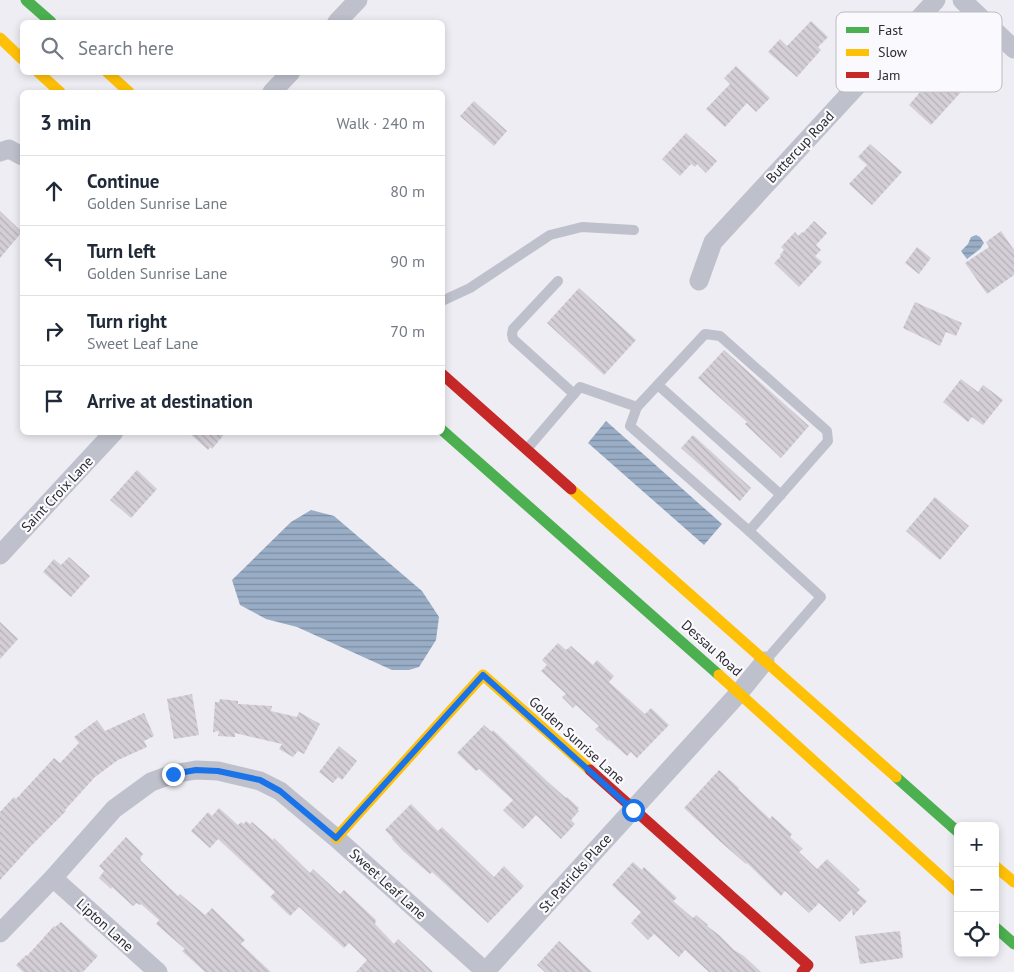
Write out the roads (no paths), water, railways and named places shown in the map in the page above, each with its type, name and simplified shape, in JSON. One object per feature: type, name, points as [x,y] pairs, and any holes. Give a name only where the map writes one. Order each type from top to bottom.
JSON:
[{"type":"main road","points":[[26,0],[49,20]]},
{"type":"main road","points":[[0,38],[20,57]]},
{"type":"main road","points":[[41,75],[58,90]]},
{"type":"main road","points":[[110,75],[128,90]]},
{"type":"main road","name":"Dessau Road","points":[[445,377],[954,828]]},
{"type":"main road","name":"Dessau Road","points":[[445,433],[739,693],[954,888]]},
{"type":"main road","name":"Golden Sunrise Lane","points":[[336,838],[483,675],[808,965],[802,972]]},
{"type":"main road","points":[[996,867],[1014,882]]},
{"type":"main road","points":[[999,931],[1014,944]]},
{"type":"street","points":[[339,20],[358,0]]},
{"type":"street","name":"Buttercup Road","points":[[925,12],[936,0]]},
{"type":"street","points":[[962,0],[975,12]]},
{"type":"street","points":[[1002,37],[1014,48]]},
{"type":"street","points":[[274,90],[288,75]]},
{"type":"street","name":"Buttercup Road","points":[[699,281],[714,242],[852,92]]},
{"type":"street","name":"Saint Croix Lane","points":[[0,555],[111,435]]},
{"type":"street","name":"St. Patricks Place","points":[[486,972],[739,693],[765,661]]},
{"type":"street","name":"Sweet Leaf Lane","points":[[0,933],[53,878],[114,809],[151,782],[173,774],[196,770],[218,771],[260,780],[280,791],[336,838],[486,972]]},
{"type":"street","name":"Lipton Lane","points":[[53,878],[158,972]]},
{"type":"lane","points":[[445,300],[470,288],[550,235],[582,227],[634,230]]},
{"type":"lane","points":[[558,280],[513,328],[512,334],[513,339],[574,394]]},
{"type":"lane","points":[[749,531],[828,441],[827,431],[720,336],[705,334],[637,407],[630,426],[821,597],[765,661]]},
{"type":"lane","points":[[658,385],[781,495]]},
{"type":"lane","points":[[526,449],[580,387],[637,407]]},
{"type":"water","points":[[976,235],[984,243],[980,249],[967,259],[961,251],[968,244],[971,237]]},
{"type":"water","points":[[606,421],[722,524],[704,545],[588,443]]},
{"type":"water","points":[[311,510],[334,516],[422,591],[439,617],[436,640],[419,667],[409,670],[392,670],[297,627],[266,619],[240,605],[232,580],[291,522]]}]
